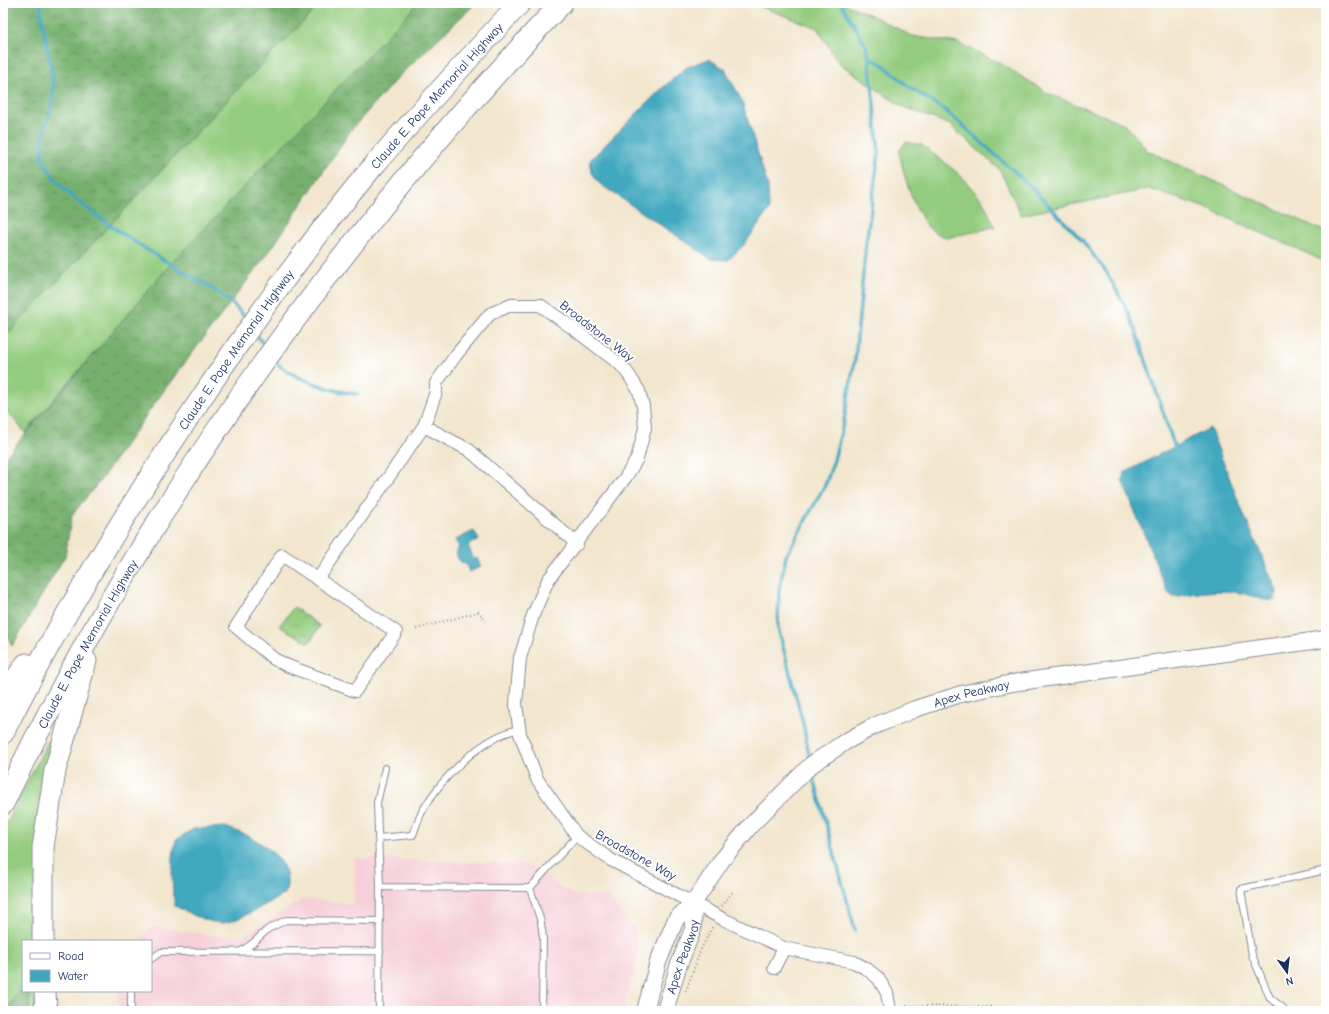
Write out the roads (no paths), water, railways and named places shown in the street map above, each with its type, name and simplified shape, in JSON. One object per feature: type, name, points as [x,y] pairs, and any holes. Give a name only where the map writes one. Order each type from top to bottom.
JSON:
[{"type":"highway","name":"Claude E. Pope Memorial Highway","points":[[3,733],[70,606],[150,475],[234,349],[310,245],[374,165],[459,68],[520,3]]},
{"type":"highway","name":"Claude E. Pope Memorial Highway","points":[[3,804],[32,743],[94,629],[166,508],[218,428],[274,347],[390,197],[440,136],[562,3]]},
{"type":"highway","points":[[3,698],[43,638],[70,606]]},
{"type":"highway","points":[[42,940],[43,847],[55,772],[94,629]]},
{"type":"highway","points":[[45,992],[46,1011]]},
{"type":"main road","name":"Apex Peakway","points":[[645,1011],[658,962],[676,919],[694,902],[722,860],[751,825],[811,765],[845,742],[874,726],[915,709],[961,694],[1012,683],[1326,639]]},
{"type":"main road","name":"Apex Peakway","points":[[665,1011],[678,966],[693,929],[694,902]]},
{"type":"street","name":"Broadstone Way","points":[[318,579],[424,426],[436,392],[436,384],[456,355],[490,314],[511,305],[540,305],[574,329],[621,365],[629,375],[639,391],[643,406],[644,428],[637,459],[577,544],[548,580],[529,629],[520,658],[516,685],[516,704],[519,728],[526,753],[537,780],[577,836],[611,860],[694,902],[717,916],[784,948],[854,962],[867,969],[878,978],[887,993],[890,1011]]},
{"type":"street","points":[[424,426],[469,450],[577,544]]},
{"type":"street","points":[[282,555],[318,579],[396,632],[355,691],[288,666],[274,659],[236,627],[282,555]]},
{"type":"street","points":[[774,968],[784,948]]},
{"type":"lane","points":[[378,838],[413,835],[422,810],[439,787],[474,751],[506,732],[519,728]]},
{"type":"lane","points":[[379,1011],[380,887],[377,803],[385,768]]},
{"type":"lane","points":[[380,887],[530,888],[577,836]]},
{"type":"lane","points":[[1283,1008],[1270,998],[1252,955],[1241,889],[1326,870]]},
{"type":"lane","points":[[530,888],[541,922],[543,938],[542,1011]]},
{"type":"lane","points":[[240,952],[253,943],[268,929],[286,920],[380,921]]},
{"type":"lane","points":[[152,958],[161,952],[380,951]]},
{"type":"lane","points":[[131,992],[131,1011]]},
{"type":"water","points":[[709,59],[725,69],[742,101],[768,186],[769,210],[744,245],[728,260],[711,259],[600,184],[592,173],[590,160],[661,89],[687,67]]},
{"type":"water","points":[[1210,428],[1242,510],[1277,591],[1275,600],[1264,600],[1245,594],[1227,591],[1173,597],[1168,593],[1122,480],[1124,473]]},
{"type":"water","points":[[474,531],[479,540],[468,545],[474,559],[477,558],[481,567],[469,572],[466,564],[461,562],[458,558],[457,552],[459,547],[455,540]]},
{"type":"water","points":[[225,827],[248,836],[270,850],[279,859],[285,869],[287,881],[285,894],[253,912],[235,920],[221,923],[203,919],[175,906],[172,865],[176,840],[193,829]]},
{"type":"waterway","points":[[40,3],[53,84],[51,111],[42,141],[43,158],[49,171],[62,186],[97,216],[137,243],[221,294],[239,310],[247,320]]},
{"type":"waterway","points":[[810,761],[803,723],[778,628],[779,590],[786,556],[826,483],[834,460],[844,420],[855,359],[866,243],[879,153],[869,57],[866,46],[841,3]]},
{"type":"waterway","points":[[869,57],[885,66],[908,86],[943,109],[961,124],[1029,185],[1082,240],[1107,273],[1127,310],[1136,331],[1176,451]]},
{"type":"waterway","points":[[255,332],[266,348]]},
{"type":"waterway","points":[[274,360],[290,372],[313,383],[338,391],[358,394]]},
{"type":"waterway","points":[[812,771],[855,930]]}]
